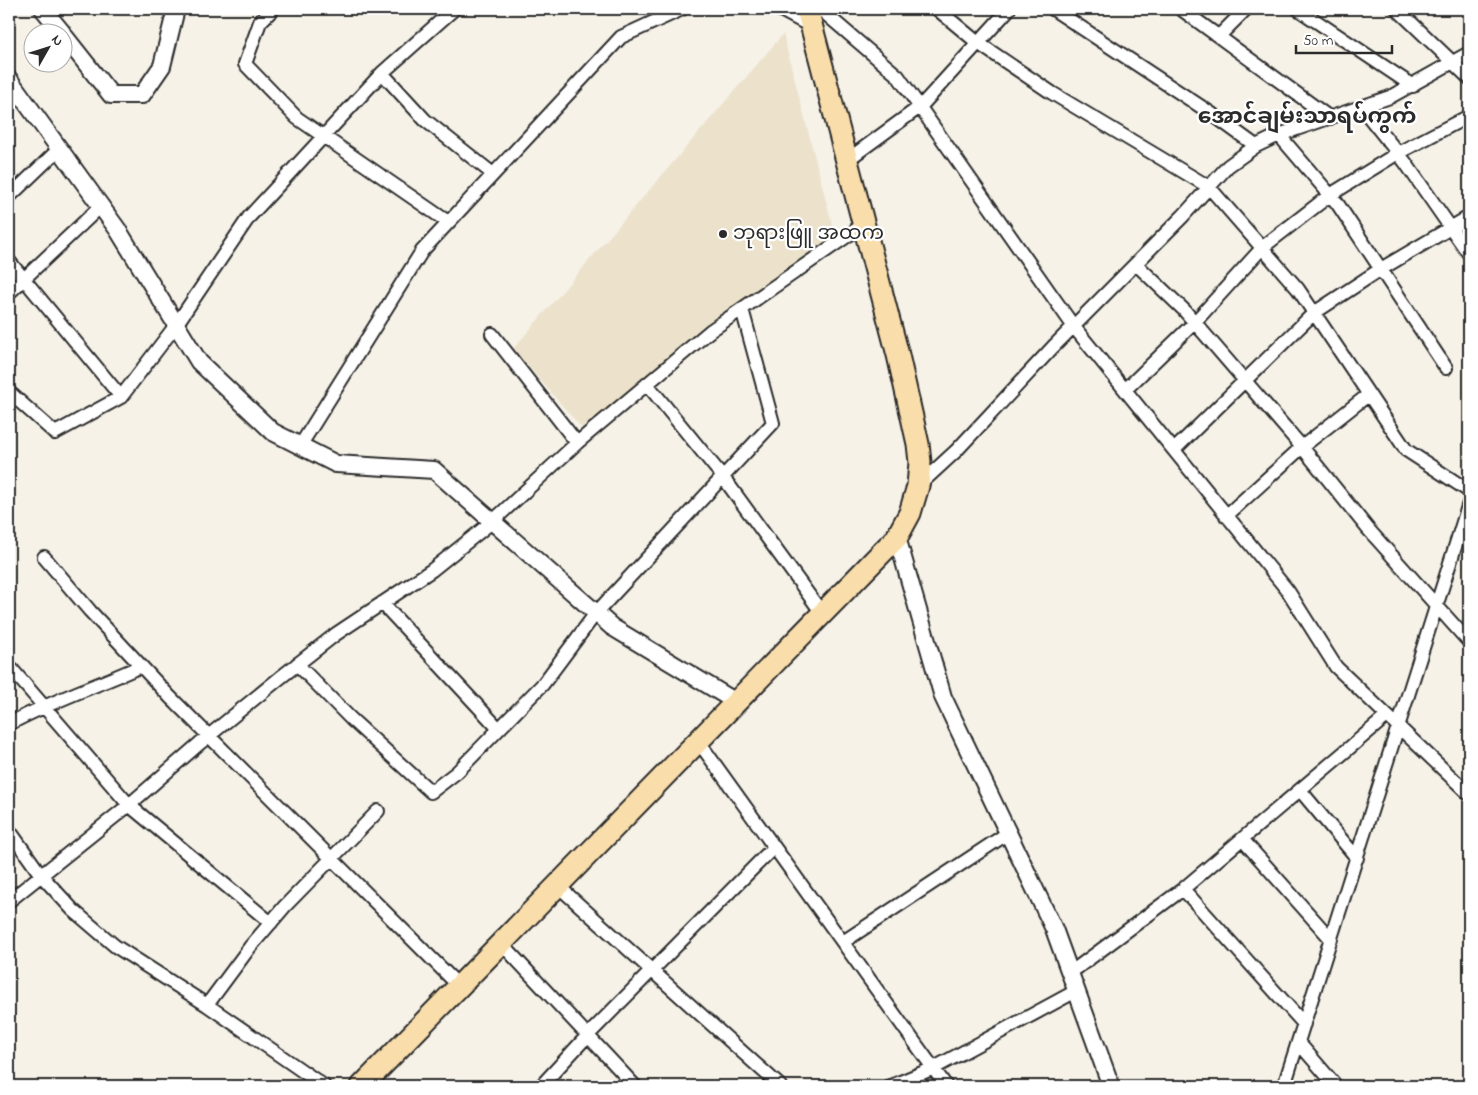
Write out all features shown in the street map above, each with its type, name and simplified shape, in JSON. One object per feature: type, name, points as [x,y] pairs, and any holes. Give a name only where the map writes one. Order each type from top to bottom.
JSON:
[{"type":"highway","points":[[362,1086],[896,537],[910,513],[918,486],[920,462],[918,444],[898,354],[846,161],[812,13]]},
{"type":"street","points":[[44,9],[54,22]]},
{"type":"street","points":[[72,46],[110,95],[142,95],[162,66],[176,9]]},
{"type":"street","points":[[273,9],[260,22],[245,64],[297,118],[448,222]]},
{"type":"street","points":[[9,392],[54,433],[121,397],[176,325],[249,217],[382,73],[454,9]]},
{"type":"street","points":[[300,446],[422,251],[621,37],[682,9]]},
{"type":"street","points":[[783,9],[812,13],[898,76],[921,106],[1074,327],[1288,591],[1336,667],[1469,794]]},
{"type":"street","points":[[937,9],[978,43],[1052,92],[1209,187],[1298,289],[1406,450],[1469,490]]},
{"type":"street","points":[[846,161],[921,106],[1009,9]]},
{"type":"street","points":[[1053,9],[1205,109],[1256,146]]},
{"type":"street","points":[[1181,9],[1220,35],[1330,118]]},
{"type":"street","points":[[1220,35],[1246,9]]},
{"type":"street","points":[[1298,9],[1413,86]]},
{"type":"street","points":[[1397,9],[1469,78]]},
{"type":"street","points":[[918,486],[956,451],[1228,166],[1256,146],[1279,135],[1390,97],[1413,86],[1469,53]]},
{"type":"street","points":[[382,73],[425,120],[493,174]]},
{"type":"street","points":[[12,89],[100,206],[199,362],[273,432],[336,464],[434,470],[612,627],[736,702]]},
{"type":"street","points":[[1361,107],[1398,153],[1469,254]]},
{"type":"street","points":[[1125,390],[1195,322],[1263,247],[1330,195],[1398,153],[1469,116]]},
{"type":"street","points":[[1279,135],[1330,195],[1446,368]]},
{"type":"street","points":[[9,197],[59,149]]},
{"type":"street","points":[[9,293],[100,206]]},
{"type":"street","points":[[1174,450],[1314,313],[1381,269],[1469,216]]},
{"type":"street","points":[[9,901],[297,664],[336,634],[432,570],[493,522],[578,443],[710,331],[863,225]]},
{"type":"street","points":[[9,261],[121,397]]},
{"type":"street","points":[[1136,264],[1195,322],[1302,447],[1368,530],[1469,642]]},
{"type":"street","points":[[297,664],[351,719],[431,792],[457,772],[543,684],[596,613],[774,423],[742,309]]},
{"type":"street","points":[[492,334],[578,443]]},
{"type":"street","points":[[647,384],[723,477],[822,613]]},
{"type":"street","points":[[1226,516],[1302,447],[1368,395]]},
{"type":"street","points":[[1284,1086],[1469,503]]},
{"type":"street","points":[[896,537],[943,697],[1054,929],[1111,1086]]},
{"type":"street","points":[[44,557],[90,611],[141,666],[459,986]]},
{"type":"street","points":[[382,603],[499,729]]},
{"type":"street","points":[[9,666],[129,804],[270,923]]},
{"type":"street","points":[[9,724],[43,705],[91,689],[141,666]]},
{"type":"street","points":[[1070,973],[1183,889],[1387,716]]},
{"type":"street","points":[[698,741],[946,1086]]},
{"type":"street","points":[[1300,790],[1357,858]]},
{"type":"street","points":[[207,1005],[270,923],[331,857],[378,811]]},
{"type":"street","points":[[9,830],[41,875],[73,910],[115,946],[207,1005],[324,1086]]},
{"type":"street","points":[[843,942],[1008,833]]},
{"type":"street","points":[[1242,839],[1331,939]]},
{"type":"street","points":[[541,1086],[589,1034],[774,847]]},
{"type":"street","points":[[557,885],[780,1086]]},
{"type":"street","points":[[1183,889],[1304,1024]]},
{"type":"street","points":[[501,943],[589,1034],[635,1086]]},
{"type":"street","points":[[891,1086],[934,1068],[1076,991]]},
{"type":"street","points":[[1298,1042],[1336,1086]]},
{"type":"shaded area","name":"ဘုရားဖြူ အထက","points":[[783,34],[835,235],[709,326],[586,433],[513,349]]},
{"type":"place","name":"ဘုရားဖြူ အထက","points":[[723,234]]},
{"type":"district","name":"အောင်ချမ်းသာရပ်ကွက်","points":[[1307,118]]}]
